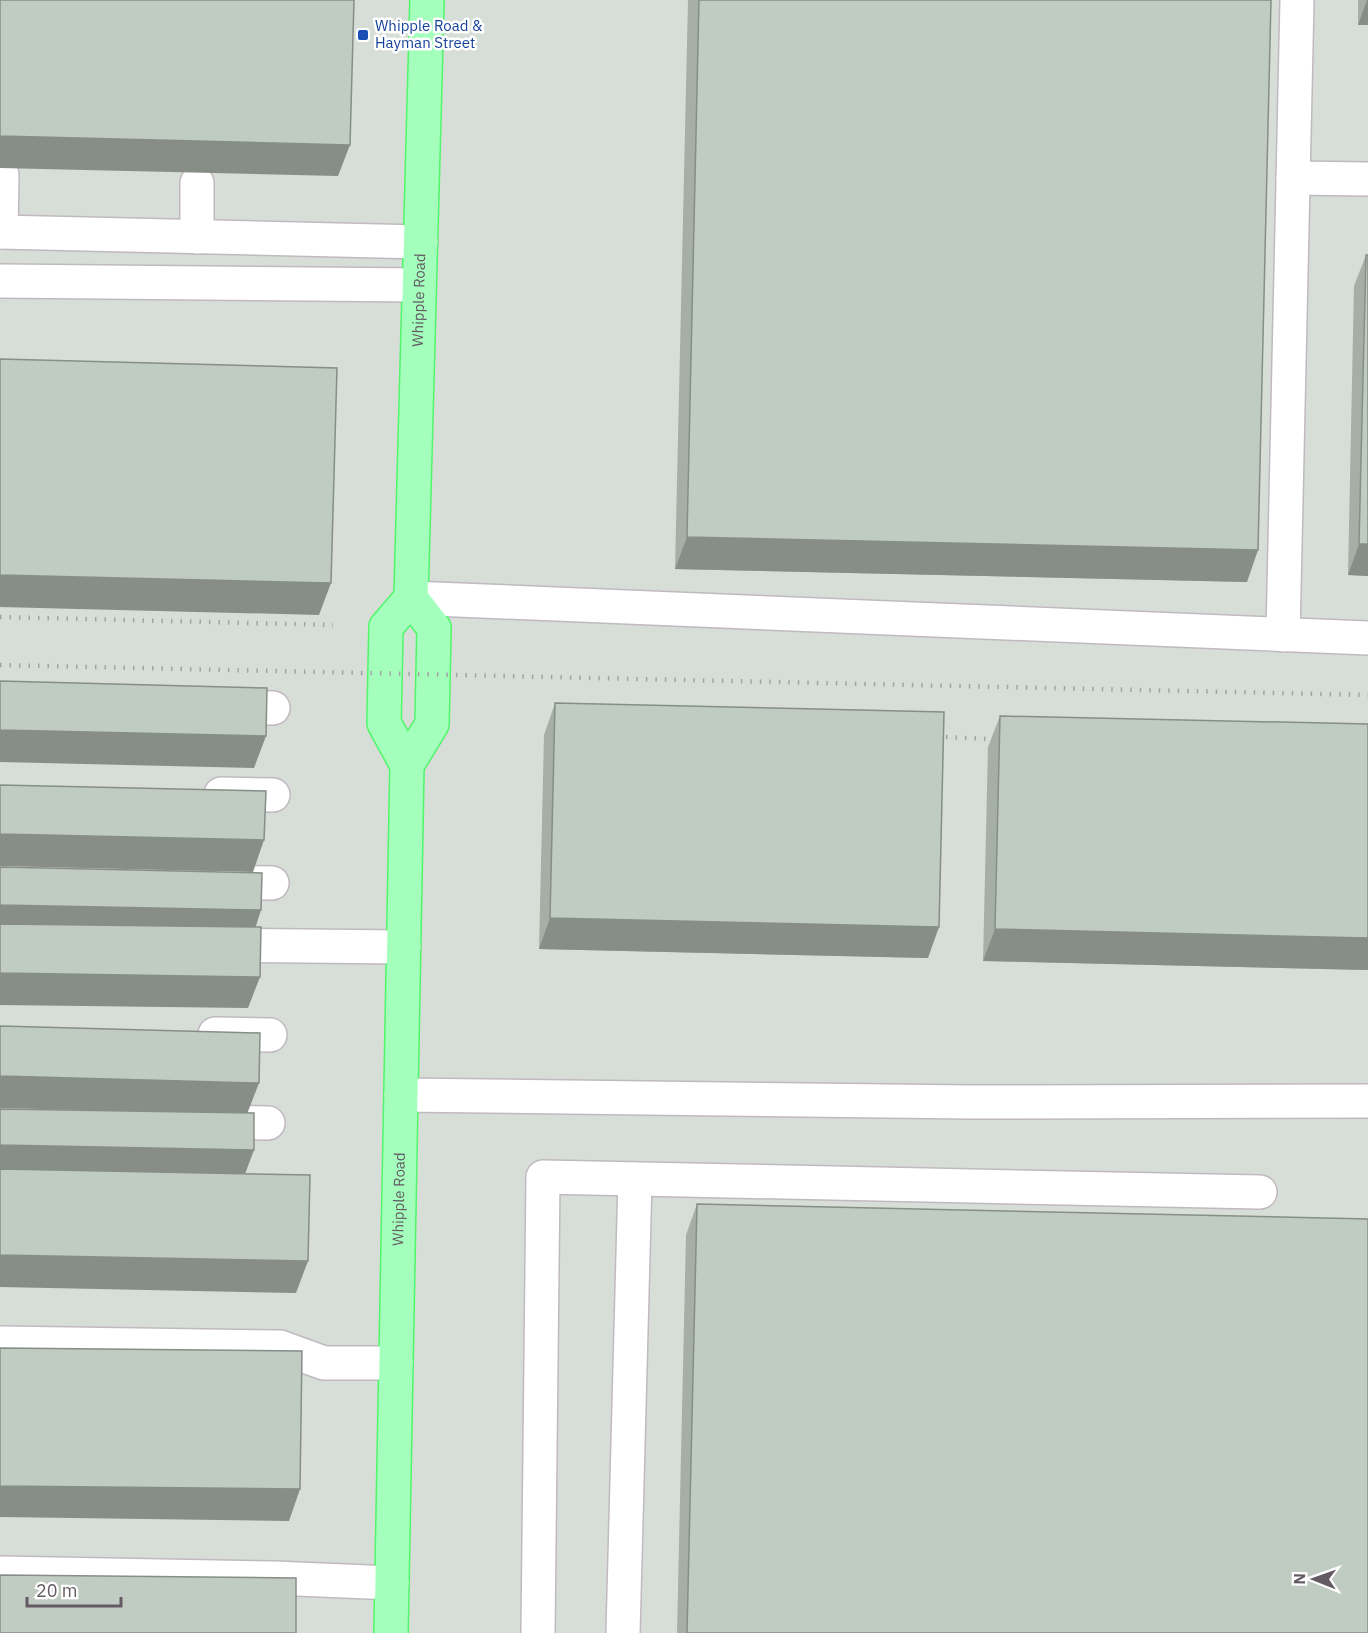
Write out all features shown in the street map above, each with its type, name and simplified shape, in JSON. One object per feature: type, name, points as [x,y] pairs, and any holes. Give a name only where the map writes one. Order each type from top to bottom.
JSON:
[{"type":"main road","name":"Whipple Road","points":[[391,1633],[407,765],[384,723],[384,673],[386,627],[411,598],[427,0]]},
{"type":"main road","points":[[407,765],[432,724],[434,628],[411,598]]},
{"type":"lane","points":[[1283,634],[1297,0]]},
{"type":"lane","points":[[2,175],[1,232],[421,242]]},
{"type":"lane","points":[[1293,178],[1368,179]]},
{"type":"lane","points":[[197,183],[197,237]]},
{"type":"lane","points":[[0,281],[419,285]]},
{"type":"lane","points":[[411,598],[1368,638]]},
{"type":"lane","points":[[190,707],[273,708]]},
{"type":"lane","points":[[187,793],[273,795]]},
{"type":"lane","points":[[188,881],[272,882]]},
{"type":"lane","points":[[187,945],[404,947]]},
{"type":"lane","points":[[184,1033],[270,1035]]},
{"type":"lane","points":[[401,1095],[971,1102],[1368,1101]]},
{"type":"lane","points":[[180,1121],[268,1123]]},
{"type":"lane","points":[[537,1633],[543,1177],[1260,1192]]},
{"type":"lane","points":[[623,1633],[635,1179]]},
{"type":"lane","points":[[0,1343],[280,1347],[324,1363],[396,1363]]},
{"type":"lane","points":[[0,1573],[392,1583]]},
{"type":"shaded area","points":[[0,0],[1368,0],[1368,1633],[0,1633]]},
{"type":"building","points":[[0,0],[354,0],[350,145],[0,136]]},
{"type":"building","points":[[699,0],[1271,0],[1258,550],[687,537]]},
{"type":"building","points":[[1366,255],[1368,255],[1368,544],[1359,544]]},
{"type":"building","points":[[0,359],[337,368],[331,583],[0,575]]},
{"type":"building","points":[[0,681],[267,688],[266,736],[0,730]]},
{"type":"building","points":[[555,703],[944,712],[939,927],[550,918]]},
{"type":"building","points":[[1000,716],[1368,724],[1368,938],[995,929]]},
{"type":"building","points":[[0,785],[266,791],[264,840],[0,834]]},
{"type":"building","points":[[0,867],[262,873],[261,910],[0,905]]},
{"type":"building","points":[[0,924],[261,927],[260,977],[0,973]]},
{"type":"building","points":[[0,1026],[260,1033],[259,1083],[0,1076]]},
{"type":"building","points":[[0,1109],[254,1113],[254,1150],[0,1145]]},
{"type":"building","points":[[0,1169],[310,1175],[308,1261],[0,1255]]},
{"type":"building","points":[[697,1204],[1368,1219],[1368,1633],[687,1633]]},
{"type":"building","points":[[0,1348],[302,1351],[300,1489],[0,1486]]},
{"type":"building","points":[[0,1575],[296,1578],[296,1633],[0,1633]]},
{"type":"railway","points":[[0,617],[333,625]]},
{"type":"railway","points":[[0,665],[1368,695]]},
{"type":"railway","points":[[927,736],[1008,740]]},
{"type":"place","name":"Whipple Road & Hayman Street","points":[[363,35]]}]
